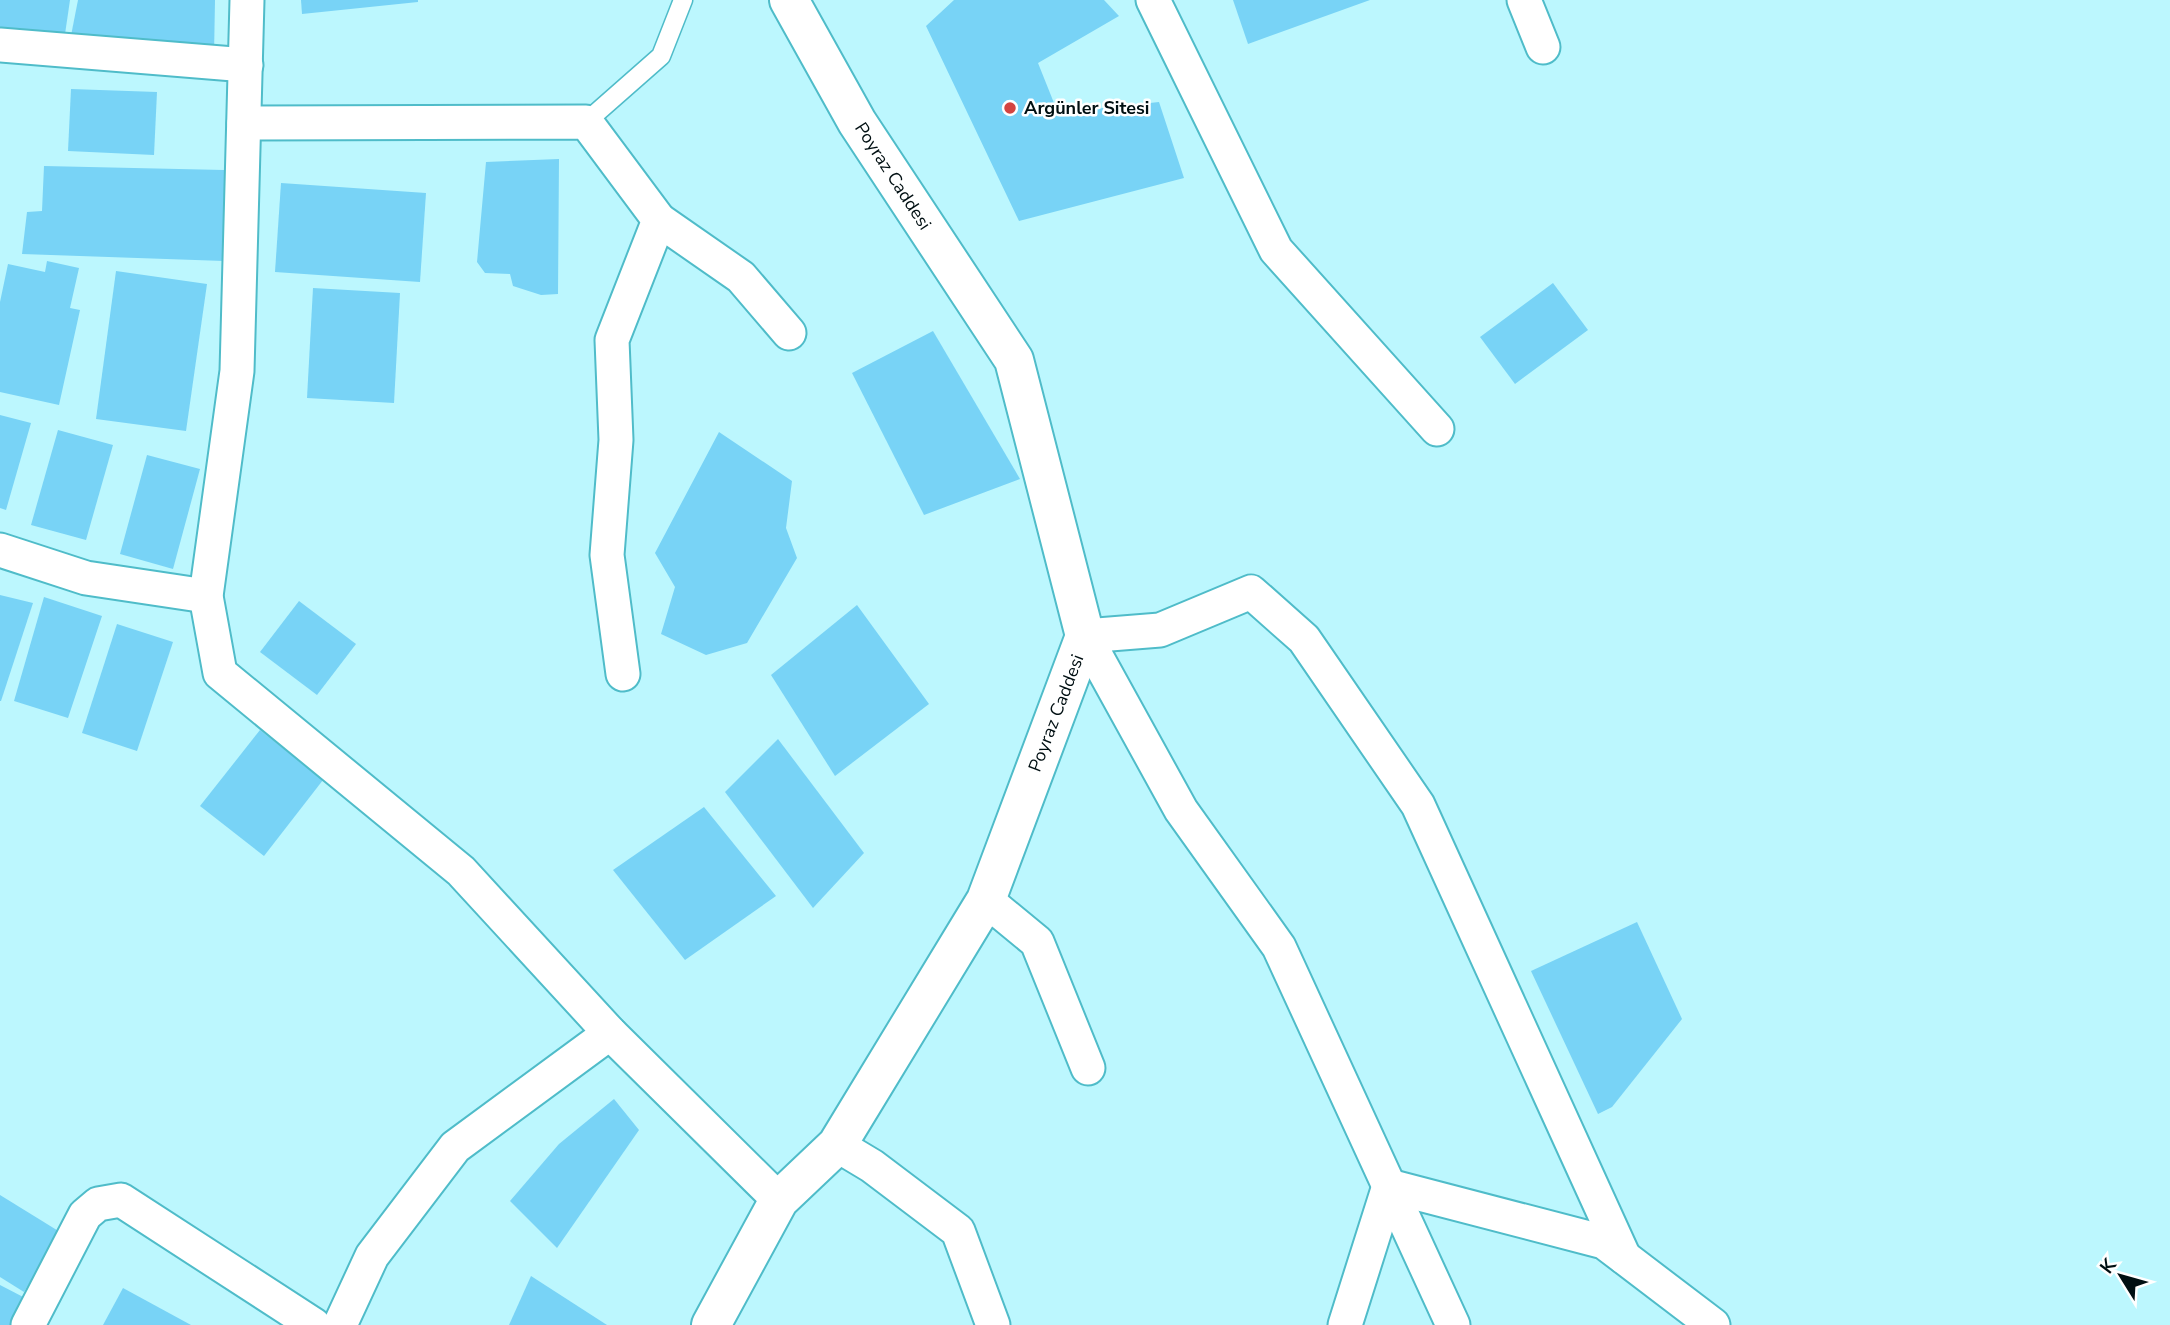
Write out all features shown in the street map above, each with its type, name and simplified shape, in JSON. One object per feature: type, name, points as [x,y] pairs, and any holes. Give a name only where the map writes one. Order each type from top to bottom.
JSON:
[{"type":"street","points":[[247,0],[237,371],[206,596],[220,673],[461,871],[610,1033],[779,1200]]},
{"type":"street","name":"Poyraz Caddesi","points":[[711,1325],[779,1200],[837,1145],[986,900],[1086,636],[1014,360],[857,122],[789,0]]},
{"type":"street","points":[[1153,0],[1276,250],[1437,429]]},
{"type":"street","points":[[1524,0],[1543,47]]},
{"type":"street","points":[[0,45],[246,65]]},
{"type":"street","points":[[244,123],[586,122],[659,220],[740,277],[789,333]]},
{"type":"street","points":[[623,674],[607,555],[616,440],[612,340],[659,220]]},
{"type":"street","points":[[0,550],[86,578],[206,596]]},
{"type":"street","points":[[1453,1325],[1279,947],[1181,810],[1086,636],[1160,630],[1251,592],[1304,639],[1418,805],[1624,1257]]},
{"type":"street","points":[[986,900],[1037,942],[1088,1068]]},
{"type":"street","points":[[340,1325],[372,1256],[455,1147],[610,1033]]},
{"type":"street","points":[[837,1145],[872,1166],[958,1231],[993,1325]]},
{"type":"street","points":[[1389,1186],[1604,1242],[1713,1325]]},
{"type":"street","points":[[1345,1325],[1389,1186]]},
{"type":"street","points":[[28,1325],[85,1215],[98,1204],[121,1200],[314,1325]]},
{"type":"lane","points":[[586,122],[661,57],[683,0]]},
{"type":"building","points":[[0,0],[70,0],[64,41],[0,33]]},
{"type":"building","points":[[78,0],[215,0],[214,55],[68,51]]},
{"type":"building","points":[[301,0],[418,0],[418,2],[302,14]]},
{"type":"building","name":"Argünler Sitesi","points":[[954,0],[1104,0],[1119,16],[1038,63],[1058,113],[1159,102],[1184,178],[1019,221],[926,26]]},
{"type":"building","points":[[1233,0],[1370,0],[1248,44]]},
{"type":"building","points":[[71,89],[157,92],[154,155],[68,151]]},
{"type":"building","points":[[559,159],[558,294],[541,295],[513,286],[510,274],[485,273],[477,262],[486,162]]},
{"type":"building","points":[[44,166],[224,170],[224,261],[22,254],[27,212],[42,211]]},
{"type":"building","points":[[281,183],[426,193],[420,282],[275,272]]},
{"type":"building","points":[[47,261],[79,268],[70,308],[80,310],[59,405],[0,392],[0,302],[8,264],[45,272]]},
{"type":"building","points":[[116,271],[207,284],[186,431],[96,419]]},
{"type":"building","points":[[1553,283],[1588,330],[1515,384],[1480,337]]},
{"type":"building","points":[[313,288],[400,293],[394,403],[307,398]]},
{"type":"building","points":[[933,331],[1020,479],[924,515],[852,373]]},
{"type":"building","points":[[0,415],[31,423],[6,510],[0,508]]},
{"type":"building","points":[[58,430],[113,445],[86,540],[31,525]]},
{"type":"building","points":[[719,432],[792,481],[786,528],[797,558],[747,643],[706,655],[661,634],[675,587],[655,553]]},
{"type":"building","points":[[147,455],[200,469],[173,569],[120,554]]},
{"type":"building","points":[[0,595],[33,603],[1,701],[0,701]]},
{"type":"building","points":[[44,597],[102,616],[68,718],[14,701]]},
{"type":"building","points":[[299,601],[356,644],[317,695],[260,652]]},
{"type":"building","points":[[857,605],[929,704],[835,776],[771,675]]},
{"type":"building","points":[[117,624],[173,642],[137,751],[82,733]]},
{"type":"building","points":[[260,730],[323,780],[264,856],[200,806]]},
{"type":"building","points":[[778,739],[864,853],[813,908],[725,792]]},
{"type":"building","points":[[704,807],[776,896],[685,960],[613,870]]},
{"type":"building","points":[[1637,922],[1682,1019],[1612,1107],[1598,1114],[1531,971]]},
{"type":"building","points":[[614,1099],[639,1130],[557,1248],[510,1201],[559,1144]]},
{"type":"building","points":[[0,1195],[60,1232],[24,1292],[0,1277]]},
{"type":"building","points":[[531,1276],[607,1325],[509,1325]]},
{"type":"building","points":[[0,1285],[29,1300],[17,1325],[0,1325]]},
{"type":"building","points":[[123,1288],[191,1325],[103,1325]]},
{"type":"place","name":"Argünler Sitesi","points":[[1010,108]]}]
